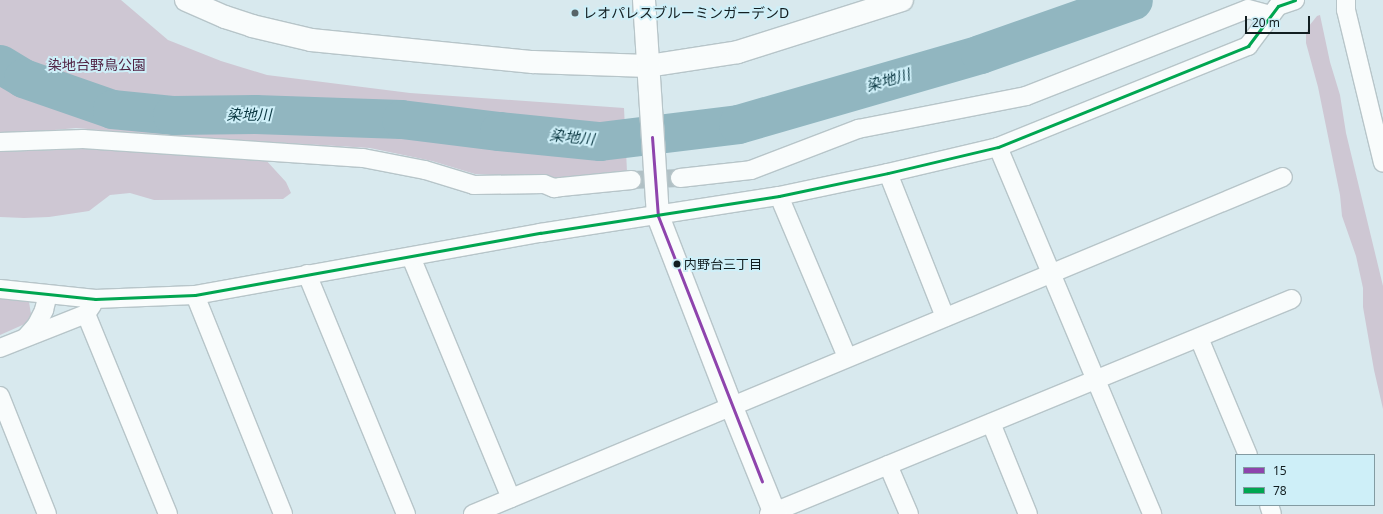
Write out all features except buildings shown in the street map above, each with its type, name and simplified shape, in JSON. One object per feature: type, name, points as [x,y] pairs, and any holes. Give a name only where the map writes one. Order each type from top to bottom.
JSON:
[{"type":"street","points":[[186,0],[225,17],[252,26],[311,40],[533,62],[648,66],[738,52],[902,0]]},
{"type":"street","points":[[644,0],[653,165],[658,216],[773,513],[1292,299]]},
{"type":"street","points":[[0,348],[26,338],[91,307],[195,295],[540,233],[658,216],[779,196],[998,148],[1248,46],[1278,6],[1295,0]]},
{"type":"street","points":[[1346,0],[1346,10],[1383,163]]},
{"type":"street","points":[[680,178],[751,170],[858,129],[1026,96],[1248,9],[1271,15]]},
{"type":"street","points":[[0,142],[90,139],[363,158],[425,170],[474,185],[544,184],[554,188],[632,180]]},
{"type":"street","points":[[998,148],[1152,514]]},
{"type":"street","points":[[888,173],[945,317]]},
{"type":"street","points":[[473,514],[731,405],[1283,177]]},
{"type":"street","points":[[779,196],[847,357]]},
{"type":"street","points":[[411,257],[511,498]]},
{"type":"street","points":[[307,274],[406,514]]},
{"type":"street","points":[[0,289],[48,294],[91,307]]},
{"type":"street","points":[[26,338],[36,326],[44,310],[48,294]]},
{"type":"street","points":[[195,295],[283,514]]},
{"type":"street","points":[[91,307],[168,514]]},
{"type":"street","points":[[1199,338],[1248,454]]},
{"type":"street","points":[[0,396],[48,514]]},
{"type":"street","points":[[991,423],[1028,514]]},
{"type":"street","points":[[888,465],[909,514]]},
{"type":"green space","name":"染地台野鳥公園","points":[[0,0],[121,0],[168,40],[221,61],[267,75],[410,93],[624,108],[627,172],[553,178],[475,174],[432,161],[370,148],[171,136],[76,128],[33,132],[0,132]]},
{"type":"green space","points":[[1320,15],[1330,62],[1340,95],[1346,133],[1383,286],[1383,409],[1374,370],[1363,307],[1363,288],[1356,256],[1342,216],[1340,195],[1318,87],[1306,43],[1306,34],[1309,26],[1317,16]]},
{"type":"green space","points":[[83,149],[264,158],[286,182],[291,193],[283,199],[154,200],[130,193],[110,195],[89,211],[49,217],[0,217],[0,152]]},
{"type":"green space","points":[[0,299],[29,302],[31,314],[27,323],[0,335]]},
{"type":"waterway","name":"染地川","points":[[0,64],[23,78],[112,109],[172,115],[255,114],[401,119],[600,141],[738,124],[980,54],[1133,0]]},
{"type":"tunnel","points":[[632,180],[680,178]]},
{"type":"transit line","name":"78","points":[[0,289],[95,299],[195,295],[540,233],[779,196],[888,173],[998,147],[1248,46],[1278,6],[1295,0]]},
{"type":"transit line","name":"15","points":[[652,137],[658,216],[762,481]]},
{"type":"place","name":"レオパレスブルーミンガーデンD","points":[[575,13]]},
{"type":"place","name":"内野台三丁目","points":[[677,264]]}]
